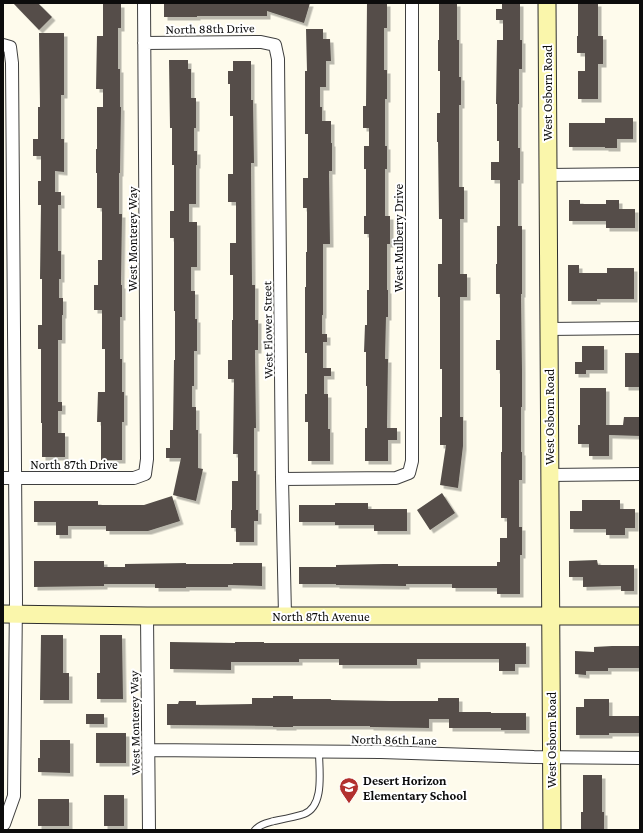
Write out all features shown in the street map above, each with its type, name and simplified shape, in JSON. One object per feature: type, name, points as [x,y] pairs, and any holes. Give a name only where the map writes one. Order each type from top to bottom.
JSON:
[{"type":"street","name":"West Monterey Way","points":[[144,3],[147,459],[145,474]]},
{"type":"street","name":"West Mulberry Drive","points":[[282,479],[396,478],[409,473],[412,461],[412,3]]},
{"type":"street","name":"West Osborn Road","points":[[547,3],[552,830]]},
{"type":"street","name":"North 88th Drive","points":[[144,43],[261,42],[275,45]]},
{"type":"street","name":"West Flower Street","points":[[275,45],[278,59],[282,479],[285,616]]},
{"type":"street","points":[[4,824],[14,796],[10,614],[16,478],[12,63],[6,46]]},
{"type":"street","points":[[548,175],[640,174]]},
{"type":"street","points":[[548,329],[640,328]]},
{"type":"street","name":"North 87th Drive","points":[[3,478],[134,478],[145,474]]},
{"type":"street","points":[[549,475],[640,474]]},
{"type":"street","name":"North 87th Avenue","points":[[10,614],[147,616],[640,616]]},
{"type":"street","name":"West Monterey Way","points":[[147,616],[149,830]]},
{"type":"street","name":"North 86th Lane","points":[[148,750],[381,752],[640,758]]},
{"type":"lane","points":[[255,830],[262,824],[305,814],[313,808],[318,800],[319,752]]},
{"type":"building","points":[[13,3],[38,3],[52,17],[39,30]]},
{"type":"building","points":[[164,3],[310,3],[304,23],[267,11],[267,16],[164,17]]},
{"type":"building","points":[[367,3],[387,3],[387,28],[384,28],[384,70],[387,70],[387,99],[385,99],[385,146],[387,146],[387,169],[385,169],[385,216],[390,216],[390,244],[387,244],[388,317],[386,317],[385,359],[388,359],[387,428],[397,428],[397,440],[388,440],[388,461],[365,461],[367,386],[366,352],[364,352],[365,325],[367,325],[367,290],[369,290],[369,234],[364,234],[364,216],[366,216],[366,169],[364,169],[364,146],[369,146],[369,128],[363,128],[363,106],[366,106]]},
{"type":"building","points":[[439,3],[457,3],[459,77],[461,77],[461,105],[459,105],[459,187],[464,187],[464,219],[460,219],[460,274],[467,274],[467,297],[460,297],[460,417],[463,417],[463,446],[458,488],[440,485],[446,445],[440,445],[440,417],[442,417],[442,369],[440,369],[440,297],[438,297],[438,264],[442,264],[442,219],[439,219],[437,142],[437,113],[440,113],[440,71],[438,71]]},
{"type":"building","points":[[502,3],[520,3],[520,40],[522,40],[522,69],[519,69],[518,104],[520,180],[518,180],[518,226],[522,226],[522,480],[519,480],[519,527],[522,527],[522,555],[520,555],[520,594],[497,594],[497,588],[452,588],[452,584],[406,584],[406,586],[299,584],[299,567],[336,567],[336,565],[383,564],[398,564],[398,566],[497,566],[497,562],[500,562],[500,538],[507,538],[507,518],[501,518],[502,407],[500,407],[500,370],[496,370],[496,340],[500,340],[500,294],[496,294],[496,264],[497,226],[500,226],[500,180],[491,180],[491,162],[499,162],[496,104],[497,40],[503,40],[503,20],[496,20],[496,9],[502,9]]},
{"type":"building","points":[[578,3],[598,3],[598,36],[603,36],[603,64],[598,64],[598,99],[578,99],[578,71],[585,71],[585,53],[577,53]]},
{"type":"building","points":[[103,4],[121,4],[121,28],[118,28],[118,69],[120,69],[121,107],[119,214],[122,214],[122,317],[120,317],[120,359],[122,359],[122,392],[124,392],[122,460],[101,460],[101,422],[97,422],[98,392],[105,392],[105,349],[102,349],[102,310],[94,310],[94,285],[98,285],[98,260],[102,260],[102,208],[97,208],[96,149],[97,107],[103,107],[103,89],[96,89],[97,36],[103,36]]},
{"type":"building","points":[[306,29],[323,29],[323,39],[330,39],[331,61],[326,61],[326,87],[320,87],[320,107],[322,107],[322,121],[331,121],[332,143],[332,171],[329,171],[330,244],[323,244],[322,315],[322,334],[327,334],[327,342],[323,342],[323,368],[331,368],[331,376],[324,376],[324,394],[328,394],[330,461],[308,461],[308,422],[305,422],[305,394],[307,394],[307,353],[305,353],[305,287],[307,208],[303,208],[303,178],[308,178],[308,134],[305,134],[305,71],[307,71]]},
{"type":"building","points":[[39,33],[64,33],[64,95],[61,95],[61,139],[64,139],[64,172],[55,171],[55,192],[61,192],[61,205],[58,205],[58,251],[61,251],[59,298],[63,298],[62,340],[58,340],[58,402],[62,402],[62,411],[58,411],[58,433],[65,433],[65,457],[42,457],[41,349],[38,349],[38,325],[42,325],[42,279],[40,279],[41,205],[38,205],[38,181],[41,181],[41,156],[33,156],[33,139],[38,139],[38,107],[40,107]]},
{"type":"building","points":[[169,60],[188,60],[188,69],[191,69],[191,98],[196,98],[194,151],[197,151],[196,204],[189,204],[189,222],[197,222],[197,267],[191,267],[191,291],[195,291],[195,319],[197,319],[197,351],[194,351],[194,386],[192,386],[192,407],[196,407],[196,430],[198,430],[198,468],[203,469],[196,501],[173,495],[181,458],[166,458],[166,448],[170,448],[170,430],[173,430],[175,360],[174,238],[170,238],[170,211],[174,211],[174,165],[172,165],[172,128],[170,128]]},
{"type":"building","points":[[233,61],[251,61],[251,100],[253,100],[254,163],[251,163],[252,285],[255,285],[255,320],[258,320],[258,350],[255,350],[256,428],[254,428],[254,471],[256,471],[256,510],[258,510],[258,521],[254,521],[254,542],[236,542],[236,528],[231,528],[232,481],[238,481],[238,454],[233,454],[234,379],[228,379],[228,360],[232,360],[233,320],[233,275],[230,275],[230,243],[236,243],[236,202],[228,202],[228,174],[233,174],[233,116],[230,116],[230,84],[228,84],[228,71],[233,71]]},
{"type":"building","points":[[605,118],[633,118],[633,139],[617,139],[617,148],[569,147],[569,123],[605,123]]},
{"type":"building","points":[[569,200],[580,200],[580,204],[606,204],[606,200],[619,200],[619,209],[635,209],[635,228],[606,228],[606,221],[569,221]]},
{"type":"building","points":[[568,265],[579,265],[579,273],[607,273],[607,268],[634,268],[634,299],[568,301]]},
{"type":"building","points":[[582,346],[604,346],[604,370],[586,370],[586,374],[575,374],[575,362],[582,362]]},
{"type":"building","points":[[625,353],[640,353],[640,387],[625,387]]},
{"type":"building","points":[[580,388],[606,388],[606,425],[623,425],[624,417],[640,417],[640,436],[609,435],[609,456],[589,456],[589,444],[578,444],[578,425],[580,425]]},
{"type":"building","points":[[442,493],[455,513],[430,530],[417,510]]},
{"type":"building","points":[[172,496],[180,521],[148,531],[106,531],[106,526],[68,526],[68,535],[56,535],[56,522],[34,522],[34,501],[98,501],[98,505],[144,505]]},
{"type":"building","points":[[582,500],[620,500],[620,509],[635,509],[635,528],[625,528],[625,535],[606,535],[606,529],[570,529],[570,511],[582,511]]},
{"type":"building","points":[[335,503],[368,503],[368,509],[407,509],[407,531],[374,531],[374,525],[335,525],[335,522],[299,522],[299,505],[335,505]]},
{"type":"building","points":[[597,560],[598,565],[634,565],[634,591],[621,591],[621,586],[583,587],[583,577],[569,577],[569,561]]},
{"type":"building","points":[[34,561],[104,561],[104,567],[125,567],[125,564],[262,563],[262,586],[228,585],[228,587],[155,588],[155,584],[104,584],[104,586],[34,587]]},
{"type":"building","points":[[41,635],[63,635],[63,673],[69,673],[69,700],[40,700]]},
{"type":"building","points":[[100,635],[122,635],[123,699],[97,699],[97,673],[100,673]]},
{"type":"building","points":[[170,642],[526,643],[526,664],[515,664],[515,671],[499,671],[499,659],[417,659],[417,665],[339,665],[339,659],[299,659],[299,662],[231,662],[231,670],[170,669]]},
{"type":"building","points":[[640,646],[640,668],[608,668],[608,671],[586,671],[586,675],[575,674],[575,651],[594,652],[594,647]]},
{"type":"building","points":[[273,696],[293,696],[293,699],[391,701],[438,701],[438,698],[459,698],[459,712],[526,713],[526,730],[501,730],[501,728],[449,728],[449,719],[429,719],[429,728],[370,726],[273,727],[167,725],[167,704],[178,704],[179,701],[196,701],[196,705],[252,704],[252,698],[273,698]]},
{"type":"building","points":[[584,699],[609,699],[609,716],[640,716],[640,733],[576,735],[576,707],[584,707]]},
{"type":"building","points":[[86,714],[104,714],[104,724],[86,724]]},
{"type":"building","points":[[96,733],[126,733],[126,763],[96,763]]},
{"type":"building","points":[[40,740],[70,740],[70,773],[38,772]]},
{"type":"building","points":[[583,775],[602,775],[602,812],[604,812],[604,830],[581,830],[581,812],[583,812]]},
{"type":"building","points":[[104,795],[124,795],[124,826],[104,826]]},
{"type":"building","points":[[38,799],[69,799],[69,826],[38,826]]},
{"type":"place","name":"Desert Horizon Elementary School","points":[[349,804]]}]
